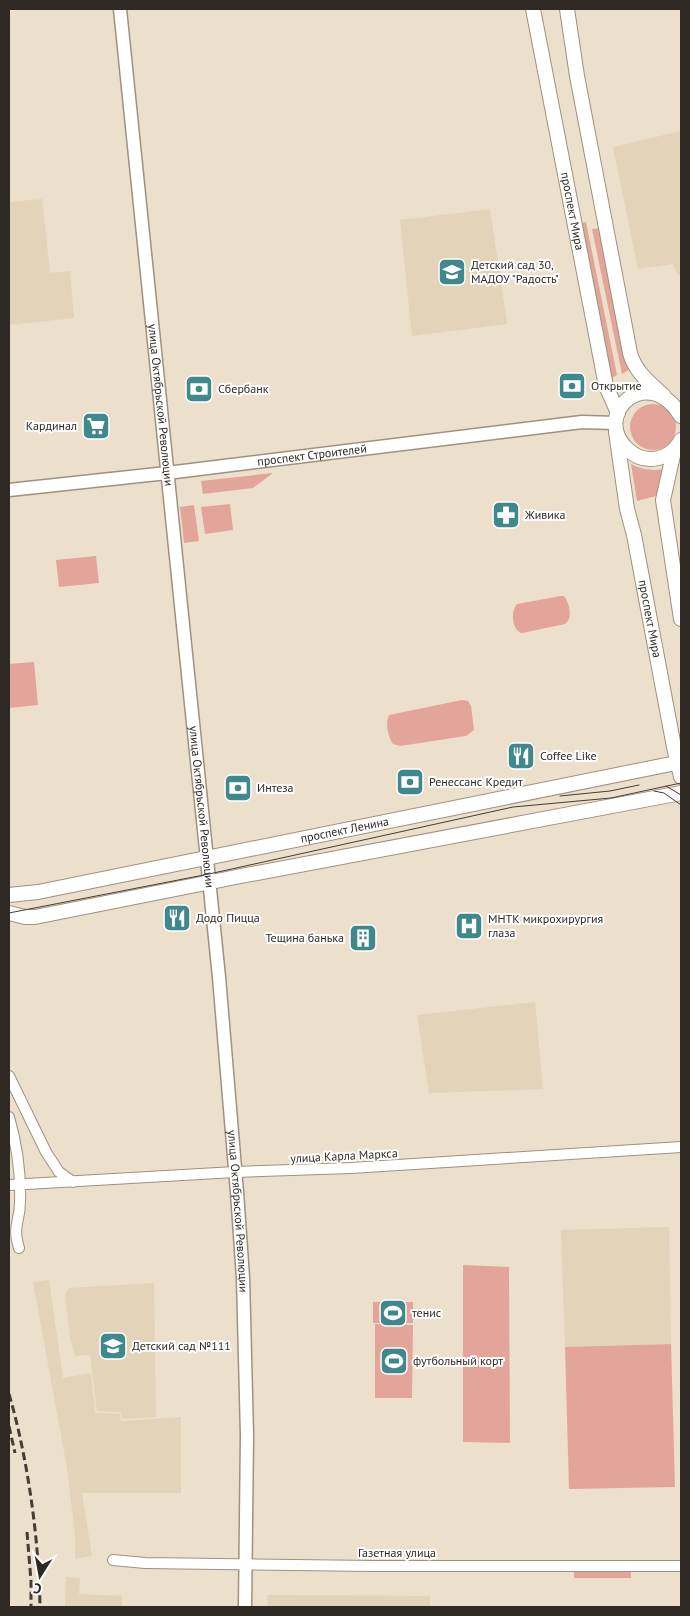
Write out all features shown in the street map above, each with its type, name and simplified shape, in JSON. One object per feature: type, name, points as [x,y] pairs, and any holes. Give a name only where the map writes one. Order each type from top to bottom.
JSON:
[{"type":"main road","name":"проспект Мира","points":[[534,9],[606,386],[616,423],[627,509],[634,535],[681,777]]},
{"type":"main road","points":[[567,9],[577,76],[632,361],[639,372],[675,406],[681,416]]},
{"type":"main road","points":[[664,396],[640,392],[624,402],[616,423],[621,443],[629,452],[650,459],[664,456],[678,446]]},
{"type":"main road","points":[[678,446],[663,500],[681,619]]},
{"type":"main road","name":"проспект Ленина","points":[[9,895],[38,892],[679,763]]},
{"type":"main road","points":[[9,922],[681,793]]},
{"type":"main road","points":[[9,913],[25,917],[35,917]]},
{"type":"street","name":"улица Октябрьской Революции","points":[[120,9],[210,882],[235,1172],[243,1278],[247,1435],[245,1607]]},
{"type":"street","name":"проспект Строителей","points":[[9,490],[167,473],[582,422],[616,423]]},
{"type":"street","points":[[9,1076],[46,1152],[59,1172],[73,1182]]},
{"type":"street","points":[[9,1117],[19,1162],[20,1204],[15,1233],[19,1248]]},
{"type":"street","name":"улица Карла Маркса","points":[[9,1185],[235,1172],[351,1168],[681,1148]]},
{"type":"street","name":"Газетная улица","points":[[113,1560],[145,1563],[373,1566],[681,1566]]},
{"type":"shaded area","points":[[681,131],[681,274],[678,275],[673,264],[638,269],[613,147]]},
{"type":"shaded area","points":[[42,199],[50,273],[70,271],[74,318],[9,325],[9,202]]},
{"type":"shaded area","name":"Детский сад 30, МАДОУ \"Радость\"","points":[[490,209],[507,324],[412,336],[400,220]]},
{"type":"shaded area","points":[[586,222],[617,375],[610,379],[578,224]]},
{"type":"shaded area","points":[[601,228],[630,369],[622,374],[592,229]]},
{"type":"shaded area","points":[[648,404],[658,404],[672,414],[676,427],[672,440],[666,446],[658,450],[648,450],[634,440],[630,432],[630,422],[640,408]]},
{"type":"shaded area","points":[[631,464],[648,470],[666,469],[656,496],[637,501]]},
{"type":"shaded area","points":[[273,473],[253,488],[203,494],[201,481]]},
{"type":"shaded area","points":[[230,504],[233,530],[205,534],[201,507]]},
{"type":"shaded area","points":[[194,505],[199,541],[184,543],[180,507]]},
{"type":"shaded area","points":[[96,556],[99,583],[59,587],[56,560]]},
{"type":"shaded area","points":[[564,596],[566,599],[570,611],[568,621],[565,624],[522,633],[516,629],[513,611],[517,604]]},
{"type":"shaded area","points":[[34,662],[38,705],[9,708],[9,664]]},
{"type":"shaded area","points":[[462,700],[468,701],[471,706],[474,730],[466,736],[400,746],[393,744],[388,730],[387,722],[389,715]]},
{"type":"shaded area","points":[[535,1002],[543,1089],[429,1093],[417,1015]]},
{"type":"shaded area","points":[[669,1227],[671,1344],[565,1347],[561,1230]]},
{"type":"shaded area","points":[[463,1265],[509,1267],[510,1443],[463,1442]]},
{"type":"shaded area","points":[[49,1280],[63,1378],[91,1373],[95,1413],[120,1414],[121,1421],[181,1417],[181,1493],[82,1493],[92,1556],[75,1559],[75,1534],[67,1468],[33,1282]]},
{"type":"shaded area","name":"Детский сад №111","points":[[154,1283],[156,1417],[122,1419],[121,1412],[97,1411],[90,1355],[75,1356],[70,1337],[65,1295],[69,1288]]},
{"type":"shaded area","name":"тенис","points":[[373,1302],[413,1302],[413,1323],[373,1323]]},
{"type":"shaded area","name":"футбольный корт","points":[[375,1324],[413,1325],[412,1398],[375,1398]]},
{"type":"shaded area","points":[[671,1344],[675,1487],[569,1489],[565,1347]]},
{"type":"shaded area","points":[[574,1572],[631,1572],[631,1578],[574,1578]]},
{"type":"shaded area","points":[[66,1577],[80,1578],[79,1594],[122,1596],[122,1607],[65,1607]]},
{"type":"shaded area","points":[[267,1595],[430,1596],[430,1607],[268,1607]]},
{"type":"tram line","points":[[9,913],[209,874],[513,807],[611,798],[681,783]]},
{"type":"tram line","points":[[560,796],[610,791],[639,785]]},
{"type":"tram line","points":[[666,786],[681,795]]},
{"type":"tram line","points":[[654,791],[664,793],[681,805]]},
{"type":"railway","points":[[9,1394],[27,1472],[35,1527],[40,1607]]},
{"type":"railway","points":[[9,1426],[15,1453]]},
{"type":"railway","points":[[27,1532],[31,1607]]},
{"type":"place","name":"Детский сад 30, МАДОУ \"Радость\"","points":[[452,272]]},
{"type":"place","name":"Открытие","points":[[572,386]]},
{"type":"place","name":"Сбербанк","points":[[199,389]]},
{"type":"place","name":"Кардинал","points":[[96,426]]},
{"type":"place","name":"Живика","points":[[506,515]]},
{"type":"place","name":"Coffee Like","points":[[521,756]]},
{"type":"place","name":"Ренессанс Кредит","points":[[410,782]]},
{"type":"place","name":"Интеза","points":[[238,788]]},
{"type":"place","name":"Додо Пицца","points":[[177,918]]},
{"type":"place","name":"МНТК микрохирургия глаза","points":[[469,926]]},
{"type":"place","name":"Тещина банька","points":[[363,938]]},
{"type":"place","name":"тенис","points":[[393,1313]]},
{"type":"place","name":"Детский сад №111","points":[[113,1346]]},
{"type":"place","name":"футбольный корт","points":[[394,1361]]}]
